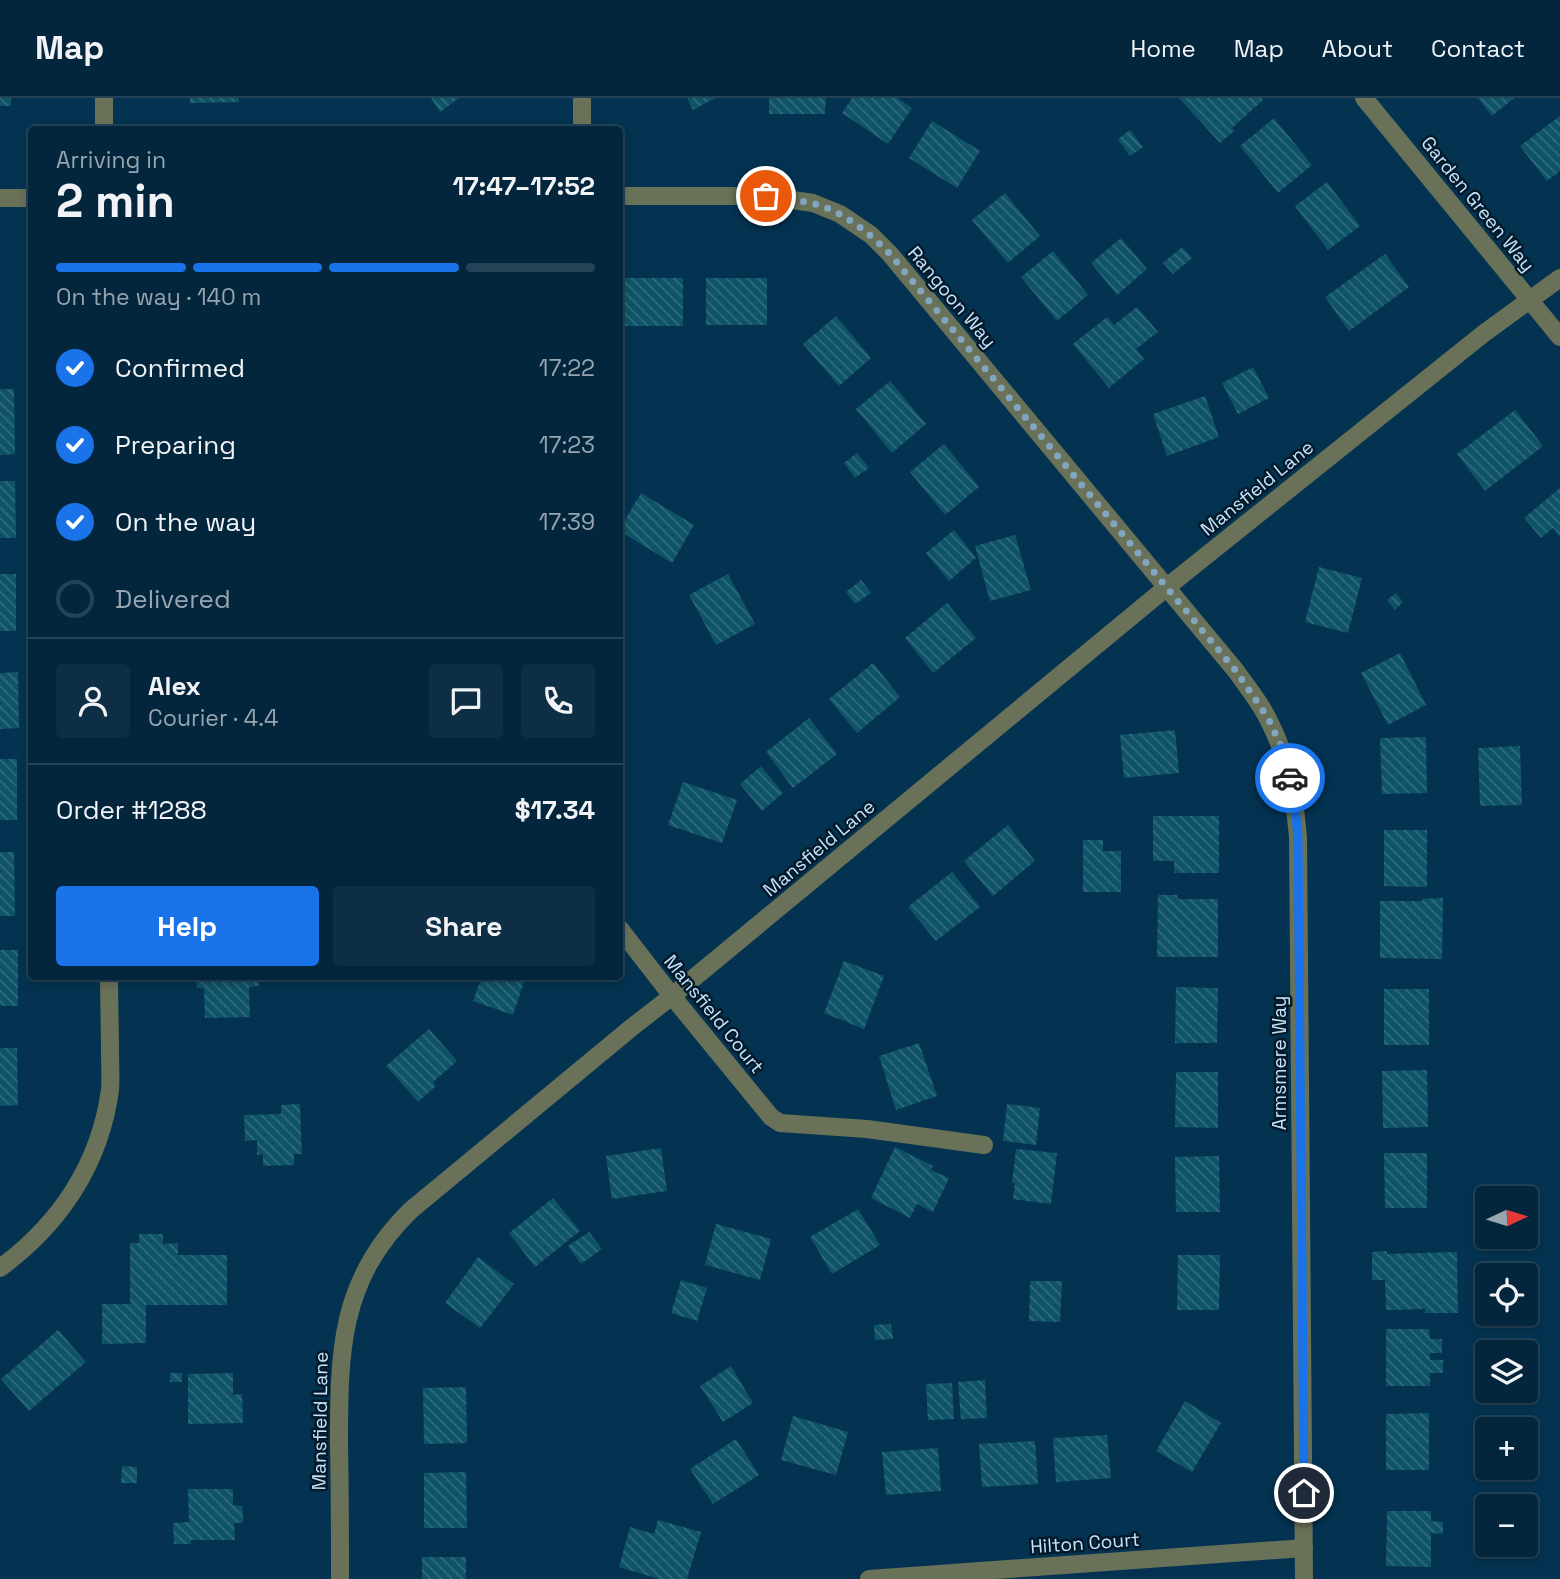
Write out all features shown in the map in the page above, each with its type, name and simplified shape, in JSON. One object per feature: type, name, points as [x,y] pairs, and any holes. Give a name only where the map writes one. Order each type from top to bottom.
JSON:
[{"type":"street","points":[[104,98],[104,126]]},
{"type":"street","points":[[582,98],[582,126]]},
{"type":"street","name":"Garden Green Way","points":[[1364,98],[1560,337]]},
{"type":"street","name":"Rangoon Way","points":[[623,196],[766,196],[813,204],[840,214],[871,235],[890,254],[1167,587]]},
{"type":"street","points":[[0,198],[28,198]]},
{"type":"street","name":"Mansfield Lane","points":[[340,1579],[339,1384],[343,1337],[359,1280],[374,1252],[394,1227],[411,1210],[1167,587],[1483,334],[1560,278]]},
{"type":"street","name":"Armsmere Way","points":[[1167,587],[1236,671],[1268,718],[1282,748],[1293,787],[1298,837],[1304,1579]]},
{"type":"street","name":"Mansfield Court","points":[[623,933],[771,1117],[780,1123],[867,1129],[984,1145]]},
{"type":"street","points":[[0,1268],[39,1235],[63,1206],[96,1149],[110,1086],[109,980]]},
{"type":"street","name":"Hilton Court","points":[[869,1579],[1304,1548]]},
{"type":"building","points":[[0,98],[11,98],[11,106],[0,106]]},
{"type":"building","points":[[190,98],[239,98],[239,102],[190,103]]},
{"type":"building","points":[[431,98],[459,98],[440,112]]},
{"type":"building","points":[[687,98],[715,98],[693,110]]},
{"type":"building","points":[[769,98],[826,98],[825,114],[769,114]]},
{"type":"building","points":[[852,98],[897,98],[912,108],[888,144],[842,113]]},
{"type":"building","points":[[1179,98],[1263,100],[1232,128],[1234,131],[1220,143]]},
{"type":"building","points":[[1478,98],[1514,98],[1492,116]]},
{"type":"building","points":[[1560,116],[1560,171],[1547,181],[1520,146]]},
{"type":"building","points":[[1274,118],[1312,165],[1278,193],[1240,146]]},
{"type":"building","points":[[932,121],[980,151],[957,188],[909,158]]},
{"type":"building","points":[[1130,130],[1143,147],[1130,156],[1118,139]]},
{"type":"building","points":[[1327,182],[1360,226],[1328,250],[1295,206]]},
{"type":"building","points":[[1005,193],[1040,236],[1008,263],[972,220]]},
{"type":"building","points":[[1121,238],[1147,269],[1117,295],[1091,263]]},
{"type":"building","points":[[1182,247],[1192,258],[1173,274],[1163,263]]},
{"type":"building","points":[[1053,251],[1088,295],[1057,321],[1021,277]]},
{"type":"building","points":[[1385,254],[1409,287],[1349,331],[1325,297]]},
{"type":"building","points":[[623,278],[683,278],[683,326],[623,326]]},
{"type":"building","points":[[706,278],[767,278],[767,325],[706,325]]},
{"type":"building","points":[[1137,307],[1158,332],[1136,349],[1144,359],[1109,388],[1073,344],[1107,317],[1114,325]]},
{"type":"building","points":[[836,316],[871,358],[839,386],[803,344]]},
{"type":"building","points":[[1253,367],[1269,398],[1238,414],[1222,383]]},
{"type":"building","points":[[890,381],[926,424],[892,453],[856,409]]},
{"type":"building","points":[[0,389],[14,389],[15,454],[0,455]]},
{"type":"building","points":[[1205,396],[1219,437],[1167,456],[1153,414]]},
{"type":"building","points":[[1515,410],[1543,446],[1485,491],[1457,454]]},
{"type":"building","points":[[944,444],[979,487],[945,515],[910,472]]},
{"type":"building","points":[[857,453],[869,468],[855,478],[844,463]]},
{"type":"building","points":[[0,481],[15,481],[16,538],[0,538]]},
{"type":"building","points":[[1560,488],[1560,536],[1553,528],[1541,538],[1524,518]]},
{"type":"building","points":[[641,493],[694,525],[672,563],[623,533],[623,523]]},
{"type":"building","points":[[954,530],[976,558],[949,581],[926,553]]},
{"type":"building","points":[[1015,535],[1031,590],[990,601],[975,546]]},
{"type":"building","points":[[1319,567],[1362,578],[1348,633],[1305,622]]},
{"type":"building","points":[[0,574],[16,574],[16,631],[0,631]]},
{"type":"building","points":[[728,574],[755,624],[716,645],[689,595]]},
{"type":"building","points":[[861,580],[871,593],[855,604],[846,592]]},
{"type":"building","points":[[1396,593],[1403,602],[1395,610],[1387,600]]},
{"type":"building","points":[[947,603],[976,638],[933,673],[905,638]]},
{"type":"building","points":[[1400,653],[1426,705],[1388,725],[1361,673]]},
{"type":"building","points":[[873,663],[900,697],[857,733],[829,699]]},
{"type":"building","points":[[18,672],[19,728],[0,729],[0,673]]},
{"type":"building","points":[[809,718],[837,754],[793,788],[766,752]]},
{"type":"building","points":[[1175,730],[1179,773],[1124,778],[1120,735]]},
{"type":"building","points":[[1426,737],[1427,793],[1382,794],[1380,738]]},
{"type":"building","points":[[1520,746],[1522,805],[1480,806],[1478,748]]},
{"type":"building","points":[[0,759],[17,759],[17,820],[0,820]]},
{"type":"building","points":[[761,766],[783,793],[762,811],[740,784]]},
{"type":"building","points":[[683,782],[737,800],[722,843],[668,825]]},
{"type":"building","points":[[1153,816],[1219,816],[1219,873],[1174,873],[1174,861],[1153,861]]},
{"type":"building","points":[[1008,825],[1035,861],[993,896],[964,861]]},
{"type":"building","points":[[1384,830],[1427,830],[1427,887],[1384,886]]},
{"type":"building","points":[[1083,840],[1103,840],[1103,851],[1121,851],[1121,892],[1083,892]]},
{"type":"building","points":[[0,852],[14,852],[15,916],[0,916]]},
{"type":"building","points":[[952,872],[980,907],[936,941],[908,907]]},
{"type":"building","points":[[1158,895],[1177,895],[1178,899],[1218,899],[1218,957],[1157,957]]},
{"type":"building","points":[[1443,898],[1442,959],[1380,958],[1380,901]]},
{"type":"building","points":[[0,950],[18,950],[18,1006],[0,1006]]},
{"type":"building","points":[[844,961],[884,976],[864,1029],[824,1013]]},
{"type":"building","points":[[196,980],[259,980],[259,986],[249,987],[250,1017],[205,1018],[204,988],[197,988]]},
{"type":"building","points":[[481,980],[525,980],[513,1015],[473,1001]]},
{"type":"building","points":[[1176,987],[1218,988],[1217,1043],[1175,1043]]},
{"type":"building","points":[[1384,989],[1429,989],[1429,1045],[1384,1045]]},
{"type":"building","points":[[429,1029],[457,1061],[433,1082],[436,1086],[418,1102],[386,1066]]},
{"type":"building","points":[[919,1043],[937,1096],[896,1110],[879,1056]]},
{"type":"building","points":[[0,1048],[17,1048],[18,1105],[0,1106]]},
{"type":"building","points":[[1427,1070],[1428,1127],[1383,1128],[1382,1071]]},
{"type":"building","points":[[1176,1072],[1218,1072],[1218,1128],[1175,1127]]},
{"type":"building","points":[[300,1104],[302,1154],[294,1154],[294,1165],[263,1166],[263,1154],[257,1155],[257,1140],[245,1141],[244,1115],[281,1114],[281,1105]]},
{"type":"building","points":[[1007,1104],[1040,1108],[1036,1145],[1003,1141]]},
{"type":"building","points":[[895,1147],[933,1166],[931,1170],[949,1178],[933,1212],[917,1204],[910,1218],[871,1198]]},
{"type":"building","points":[[661,1148],[667,1191],[612,1199],[606,1156]]},
{"type":"building","points":[[1016,1149],[1057,1153],[1051,1204],[1013,1199]]},
{"type":"building","points":[[1384,1153],[1427,1153],[1427,1208],[1385,1208]]},
{"type":"building","points":[[1219,1156],[1220,1212],[1176,1212],[1175,1157]]},
{"type":"building","points":[[553,1198],[580,1231],[535,1267],[509,1233]]},
{"type":"building","points":[[858,1209],[880,1245],[832,1274],[810,1237]]},
{"type":"building","points":[[716,1224],[771,1239],[760,1280],[705,1265]]},
{"type":"building","points":[[589,1232],[602,1249],[581,1264],[568,1246]]},
{"type":"building","points":[[139,1234],[163,1234],[163,1244],[178,1243],[178,1255],[227,1255],[227,1305],[146,1305],[146,1343],[102,1344],[102,1304],[130,1304],[130,1243],[139,1243]]},
{"type":"building","points":[[1387,1251],[1387,1254],[1457,1252],[1458,1313],[1425,1313],[1425,1309],[1386,1310],[1385,1280],[1372,1280],[1372,1252]]},
{"type":"building","points":[[1178,1255],[1220,1255],[1219,1310],[1177,1310]]},
{"type":"building","points":[[478,1257],[514,1284],[480,1328],[445,1303]]},
{"type":"building","points":[[681,1280],[707,1288],[697,1321],[671,1313]]},
{"type":"building","points":[[1030,1281],[1062,1281],[1060,1322],[1029,1321]]},
{"type":"building","points":[[891,1324],[893,1339],[875,1340],[874,1325]]},
{"type":"building","points":[[1386,1329],[1429,1329],[1430,1339],[1442,1339],[1442,1353],[1430,1353],[1430,1360],[1443,1360],[1443,1373],[1430,1373],[1430,1386],[1386,1386]]},
{"type":"building","points":[[58,1330],[86,1362],[29,1411],[1,1379]]},
{"type":"building","points":[[731,1366],[753,1403],[723,1422],[700,1386]]},
{"type":"building","points":[[170,1373],[182,1373],[182,1382],[170,1382]]},
{"type":"building","points":[[233,1373],[233,1395],[242,1394],[243,1423],[188,1424],[188,1374]]},
{"type":"building","points":[[985,1380],[987,1418],[961,1419],[958,1382]]},
{"type":"building","points":[[952,1383],[954,1419],[928,1420],[926,1384]]},
{"type":"building","points":[[466,1387],[467,1443],[424,1444],[423,1388]]},
{"type":"building","points":[[1185,1401],[1221,1423],[1192,1472],[1156,1451]]},
{"type":"building","points":[[1429,1413],[1429,1470],[1386,1470],[1386,1414]]},
{"type":"building","points":[[793,1416],[848,1432],[836,1475],[781,1460]]},
{"type":"building","points":[[1107,1435],[1111,1478],[1056,1482],[1053,1438]]},
{"type":"building","points":[[736,1439],[759,1475],[713,1504],[690,1469]]},
{"type":"building","points":[[1035,1441],[1038,1484],[982,1487],[979,1444]]},
{"type":"building","points":[[938,1448],[941,1491],[886,1495],[882,1452]]},
{"type":"building","points":[[122,1466],[137,1467],[137,1483],[121,1483]]},
{"type":"building","points":[[466,1472],[467,1528],[424,1528],[424,1473]]},
{"type":"building","points":[[188,1489],[233,1489],[233,1505],[242,1506],[243,1514],[243,1523],[234,1523],[235,1540],[191,1540],[191,1544],[174,1544],[173,1523],[189,1522]]},
{"type":"building","points":[[1387,1511],[1431,1511],[1431,1521],[1443,1522],[1443,1534],[1431,1533],[1431,1567],[1386,1566]]},
{"type":"building","points":[[658,1520],[701,1532],[687,1579],[659,1579],[619,1567],[630,1527],[654,1534]]},
{"type":"building","points":[[422,1557],[466,1557],[466,1579],[422,1579]]},
{"type":"way so far","points":[[766,196],[813,204],[840,214],[871,235],[890,254],[1236,671],[1268,718],[1282,748],[1290,778]]},
{"type":"route","points":[[1290,778],[1298,837],[1304,1493]]}]
